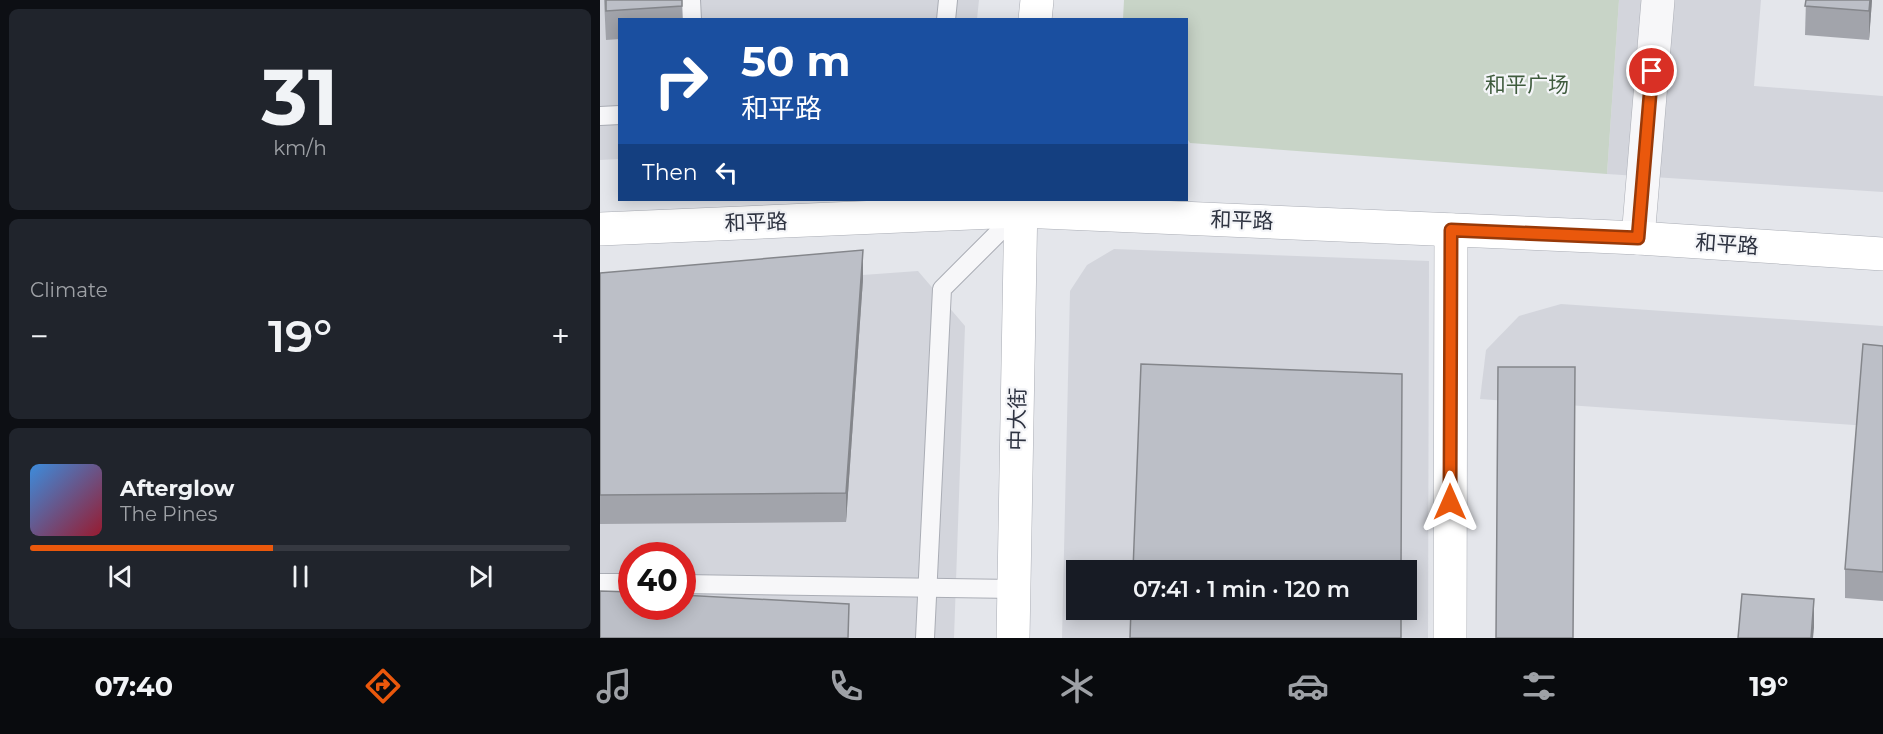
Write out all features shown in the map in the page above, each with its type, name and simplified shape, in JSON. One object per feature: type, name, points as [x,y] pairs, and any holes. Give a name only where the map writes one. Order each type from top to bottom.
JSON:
[{"type":"main road","points":[[1035,18],[1037,0]]},
{"type":"main road","name":"和平路","points":[[600,229],[1017,203],[1883,254]]},
{"type":"main road","name":"中大街","points":[[1013,638],[1017,203]]},
{"type":"main road","points":[[1450,638],[1451,230]]},
{"type":"street","points":[[1638,238],[1658,0]]},
{"type":"lane","points":[[691,0],[692,18]]},
{"type":"lane","points":[[946,18],[948,0]]},
{"type":"lane","points":[[600,116],[618,115]]},
{"type":"lane","points":[[925,638],[942,289],[1017,203]]},
{"type":"lane","points":[[600,583],[618,583]]},
{"type":"lane","points":[[696,584],[1014,589]]},
{"type":"shaded area","points":[[600,0],[979,0],[977,18],[618,18],[618,159],[600,160]]},
{"type":"shaded area","points":[[1619,0],[1761,0],[1754,86],[1883,96],[1883,192],[1607,174]]},
{"type":"shaded area","points":[[1114,249],[1429,261],[1428,638],[1062,638],[1070,291],[1087,265]]},
{"type":"shaded area","points":[[918,271],[965,326],[954,638],[600,638],[600,294]]},
{"type":"shaded area","points":[[1561,304],[1883,326],[1883,427],[1480,399],[1486,350],[1519,316]]},
{"type":"green space","name":"和平广场","points":[[1124,0],[1619,0],[1607,174],[1190,143],[1188,140],[1188,18],[1123,18]]},
{"type":"building","points":[[606,0],[682,0],[682,6],[606,11]]},
{"type":"building","points":[[1806,0],[1870,0],[1869,11],[1805,6]]},
{"type":"building","points":[[863,250],[846,493],[600,495],[600,273]]},
{"type":"building","points":[[1863,344],[1883,346],[1883,572],[1845,569]]},
{"type":"building","points":[[1141,364],[1402,374],[1401,560],[1133,560]]},
{"type":"building","points":[[1498,367],[1575,367],[1573,638],[1496,638]]},
{"type":"building","points":[[600,591],[618,592],[618,620],[696,620],[696,596],[849,604],[848,638],[600,638]]},
{"type":"building","points":[[1742,594],[1814,599],[1811,638],[1738,638]]},
{"type":"building","points":[[1131,620],[1401,620],[1401,638],[1130,638]]},
{"type":"route","points":[[1450,502],[1451,230],[1638,238],[1652,71]]}]
